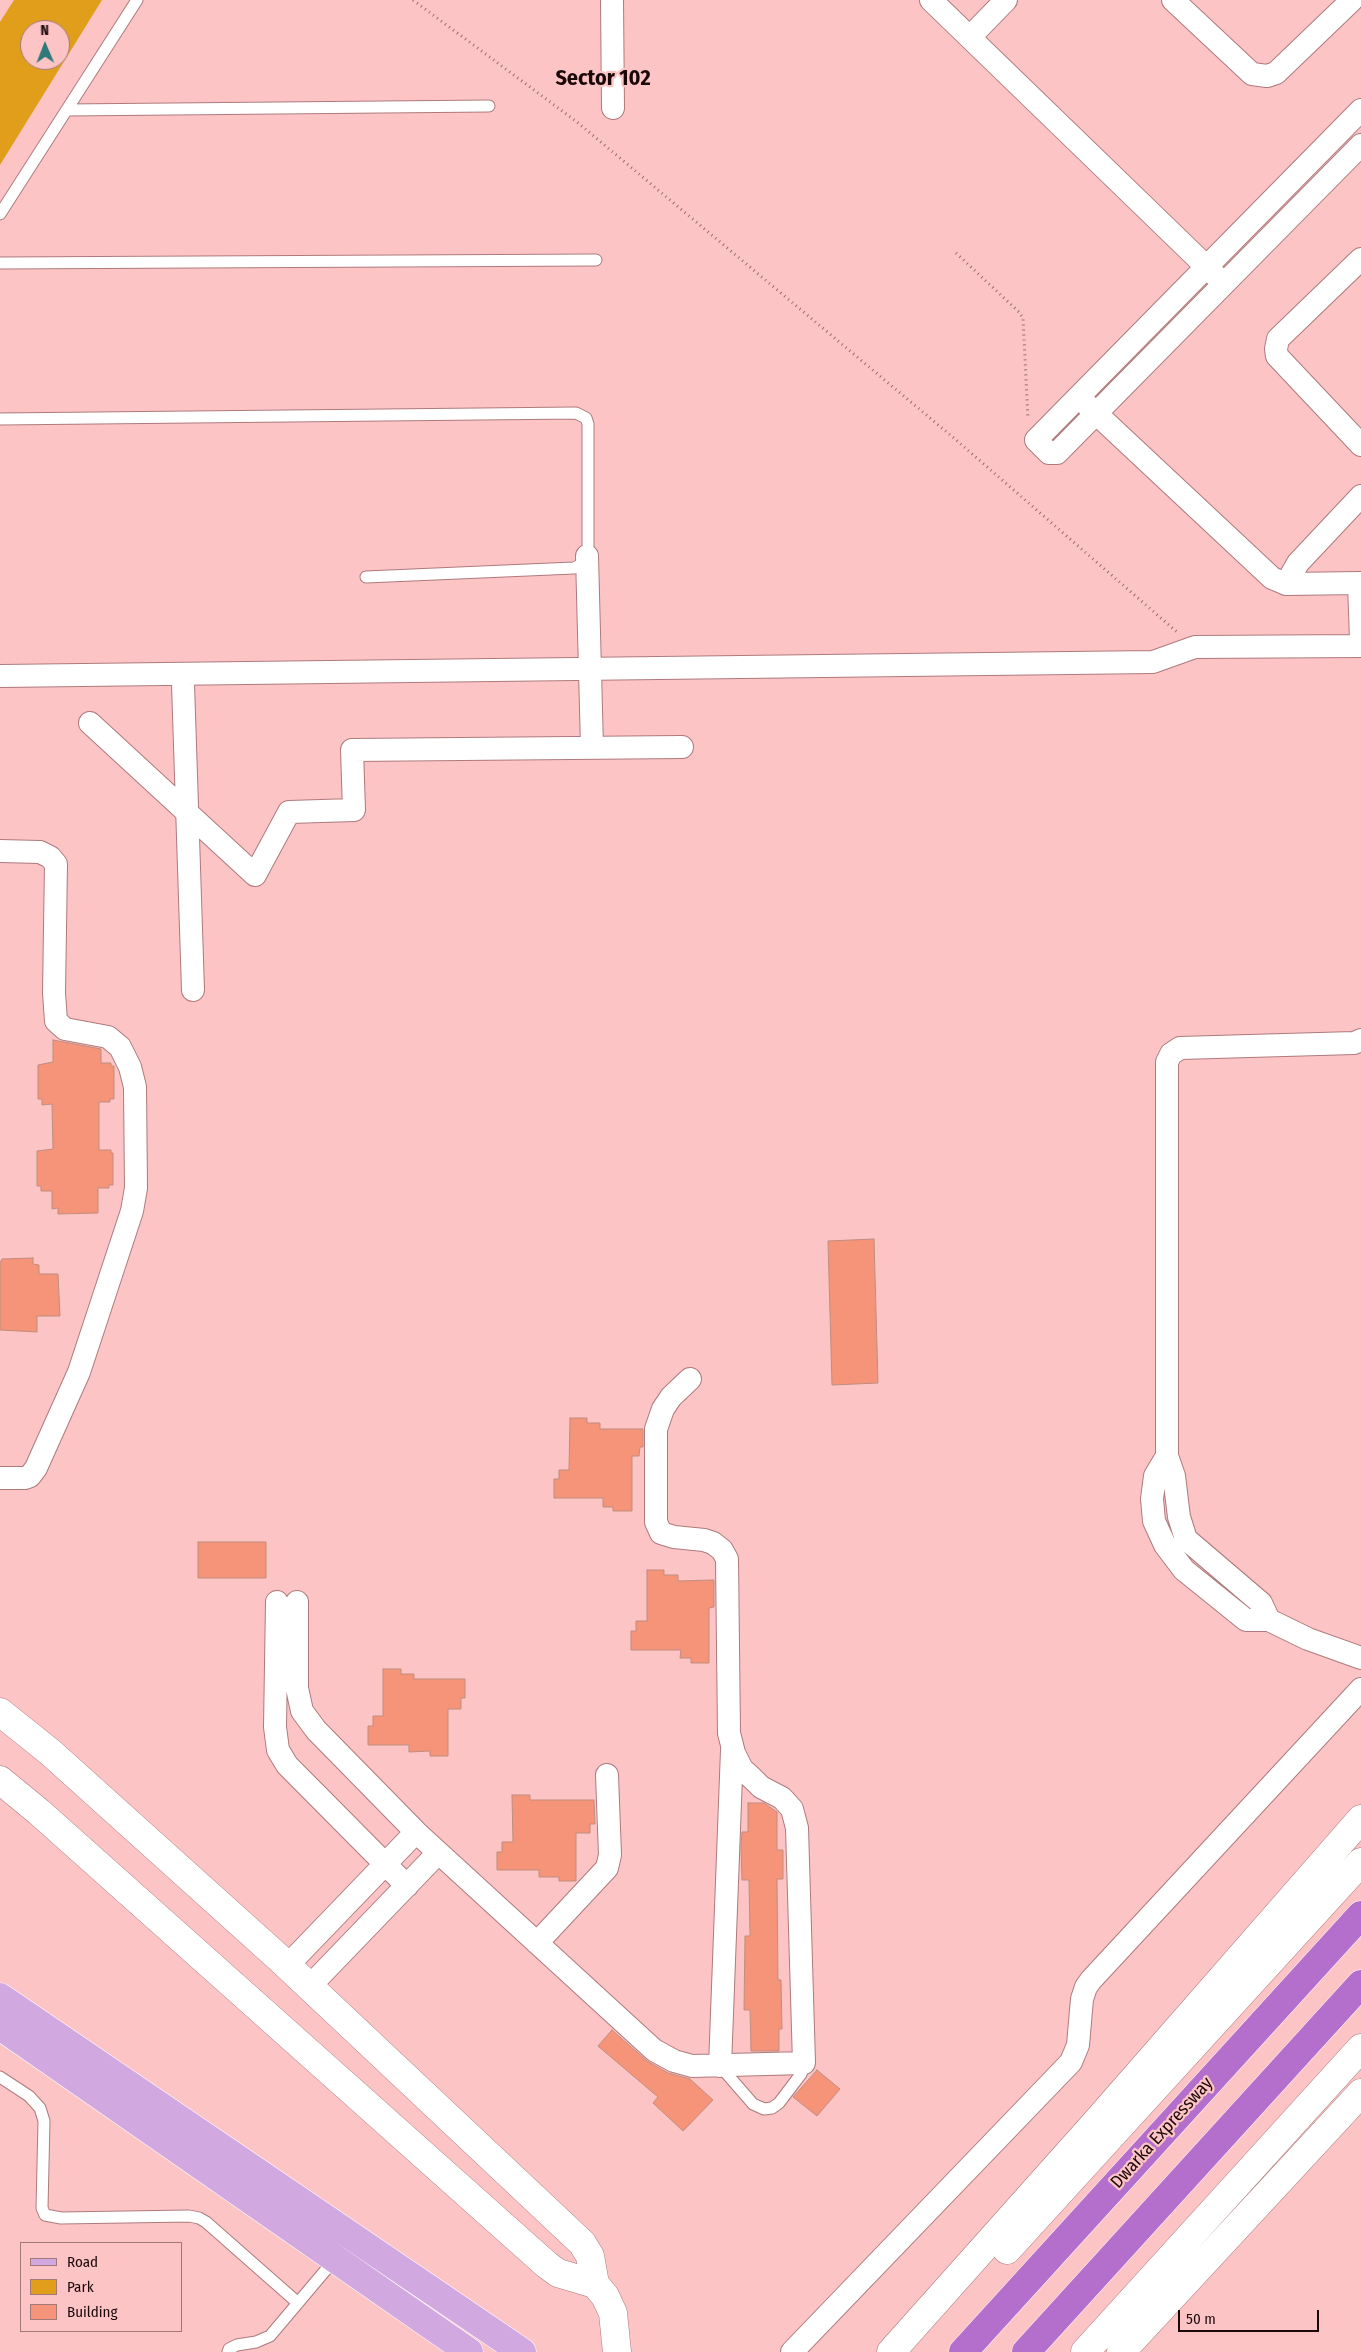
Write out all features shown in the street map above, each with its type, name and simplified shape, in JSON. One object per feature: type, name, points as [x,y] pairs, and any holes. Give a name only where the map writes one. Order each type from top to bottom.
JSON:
[{"type":"highway","name":"Dwarka Expressway","points":[[963,2352],[1361,1915]]},
{"type":"highway","points":[[1026,2352],[1361,1984]]},
{"type":"main road","points":[[0,1997],[522,2352]]},
{"type":"main road","points":[[2,2032],[470,2352]]},
{"type":"street","points":[[612,0],[613,108]]},
{"type":"street","points":[[931,0],[1208,267],[1224,286]]},
{"type":"street","points":[[970,37],[1006,0]]},
{"type":"street","points":[[1173,0],[1252,74],[1266,76],[1276,73],[1352,0]]},
{"type":"street","points":[[1361,110],[1036,440],[1049,453],[1057,452],[1224,286],[1361,145]]},
{"type":"street","points":[[1361,259],[1278,340],[1276,349],[1277,356],[1361,445]]},
{"type":"street","points":[[1079,398],[1272,578],[1286,584],[1360,583],[1361,640]]},
{"type":"street","points":[[1286,584],[1298,563],[1361,496]]},
{"type":"street","points":[[587,556],[592,748]]},
{"type":"street","points":[[0,676],[1153,662],[1195,647],[1361,646]]},
{"type":"street","points":[[183,684],[193,990]]},
{"type":"street","points":[[90,723],[255,875],[289,812],[354,810],[352,750],[682,747]]},
{"type":"street","points":[[0,851],[40,852],[50,857],[56,864],[54,993],[56,1022],[65,1029],[108,1038],[120,1047],[130,1067],[135,1087],[136,1188],[132,1211],[79,1372],[33,1472],[25,1478],[2,1483]]},
{"type":"street","points":[[1361,1040],[1354,1043],[1180,1048],[1171,1054],[1167,1062],[1167,1456],[1174,1476],[1178,1517],[1186,1539],[1261,1603],[1268,1620],[1308,1639],[1361,1658]]},
{"type":"street","points":[[690,1379],[671,1397],[663,1410],[656,1429],[656,1522],[660,1534],[713,1543],[722,1550],[727,1559],[730,1733],[732,1746],[720,2066]]},
{"type":"street","points":[[406,1886],[386,1863],[287,1765],[278,1750],[275,1727],[287,1602],[297,1688],[302,1711],[316,1730],[438,1853],[654,2050],[674,2061],[692,2066],[804,2063],[797,1828],[792,1809],[782,1798],[761,1787],[742,1769],[732,1746]]},
{"type":"street","points":[[792,2352],[1071,2062],[1078,2045],[1082,1999],[1086,1987],[1091,1980],[1361,1689]]},
{"type":"street","points":[[0,1712],[57,1759],[287,1966],[582,2242],[590,2256],[595,2284],[605,2296],[613,2313],[617,2352]]},
{"type":"street","points":[[537,1943],[607,1868],[610,1855],[606,1775]]},
{"type":"street","points":[[0,1780],[39,1812],[547,2265],[558,2273],[595,2284]]},
{"type":"street","points":[[891,2352],[1097,2121],[1361,1819]]},
{"type":"street","points":[[287,1966],[416,1832]]},
{"type":"street","points":[[309,1987],[438,1853]]},
{"type":"street","points":[[912,2352],[1361,1862]]},
{"type":"street","points":[[1085,2352],[1361,2048]]},
{"type":"street","points":[[1121,2352],[1361,2093]]},
{"type":"lane","points":[[0,214],[137,0]]},
{"type":"lane","points":[[67,110],[489,106]]},
{"type":"lane","points":[[0,263],[596,260]]},
{"type":"lane","points":[[0,419],[581,414],[588,424],[587,556],[582,564],[574,568],[366,577]]},
{"type":"lane","points":[[720,2066],[753,2104],[764,2109],[772,2108],[779,2103],[801,2074],[804,2063]]},
{"type":"lane","points":[[0,2077],[30,2096],[40,2108],[44,2121],[42,2208],[45,2215],[61,2218],[189,2216],[199,2218],[206,2222],[298,2303]]},
{"type":"lane","points":[[228,2352],[229,2348],[256,2342],[270,2336],[335,2259]]},
{"type":"path","points":[[413,0],[577,122],[947,433],[1195,647]]},
{"type":"path","points":[[956,253],[1019,312],[1023,318],[1028,426],[1029,433],[1036,440]]},
{"type":"green space","points":[[14,0],[102,0],[70,52],[70,20],[20,20],[20,70],[59,70],[0,165],[0,22]]},
{"type":"building","points":[[53,1040],[101,1049],[101,1063],[111,1063],[111,1066],[114,1066],[114,1099],[110,1099],[110,1102],[99,1102],[99,1150],[111,1150],[111,1153],[113,1153],[113,1185],[109,1185],[109,1188],[98,1188],[98,1213],[58,1214],[58,1208],[52,1209],[52,1191],[41,1191],[41,1186],[37,1186],[37,1151],[53,1149],[52,1104],[42,1105],[42,1099],[38,1099],[38,1065],[53,1062]]},
{"type":"building","points":[[874,1239],[878,1383],[832,1385],[828,1241]]},
{"type":"building","points":[[33,1258],[33,1264],[39,1265],[39,1274],[58,1274],[60,1316],[37,1316],[37,1332],[0,1330],[0,1263],[2,1259]]},
{"type":"building","points":[[570,1418],[587,1418],[587,1423],[600,1423],[600,1429],[643,1429],[643,1447],[640,1447],[639,1456],[632,1456],[632,1511],[613,1511],[613,1507],[603,1507],[603,1498],[554,1498],[554,1479],[559,1479],[559,1470],[569,1470]]},
{"type":"building","points":[[198,1542],[266,1542],[266,1578],[198,1578]]},
{"type":"building","points":[[647,1570],[664,1570],[664,1575],[678,1575],[678,1581],[714,1580],[714,1607],[709,1608],[709,1663],[691,1663],[691,1658],[680,1658],[681,1650],[631,1650],[631,1631],[636,1631],[636,1621],[647,1621]]},
{"type":"building","points":[[383,1669],[401,1669],[401,1674],[414,1674],[414,1679],[465,1679],[465,1698],[461,1698],[461,1709],[448,1709],[448,1756],[430,1756],[430,1751],[409,1752],[409,1745],[368,1745],[368,1726],[373,1726],[373,1716],[383,1716]]},
{"type":"building","points":[[512,1795],[530,1795],[530,1800],[594,1800],[595,1824],[590,1824],[590,1833],[576,1833],[576,1881],[559,1881],[559,1877],[539,1877],[539,1870],[497,1870],[497,1852],[502,1852],[502,1842],[513,1842]]},
{"type":"building","points":[[748,1803],[764,1803],[777,1812],[777,1850],[783,1850],[783,1879],[777,1879],[778,1980],[781,1980],[782,2029],[779,2029],[779,2051],[751,2051],[750,2010],[744,2010],[745,1936],[750,1936],[750,1934],[749,1880],[742,1880],[741,1847],[742,1832],[748,1832]]},
{"type":"building","points":[[612,2030],[647,2061],[668,2073],[690,2079],[713,2100],[683,2131],[653,2103],[658,2097],[598,2046]]},
{"type":"building","points":[[817,2070],[840,2089],[817,2116],[793,2097]]},
{"type":"district","name":"Sector 102","points":[[603,79]]}]
